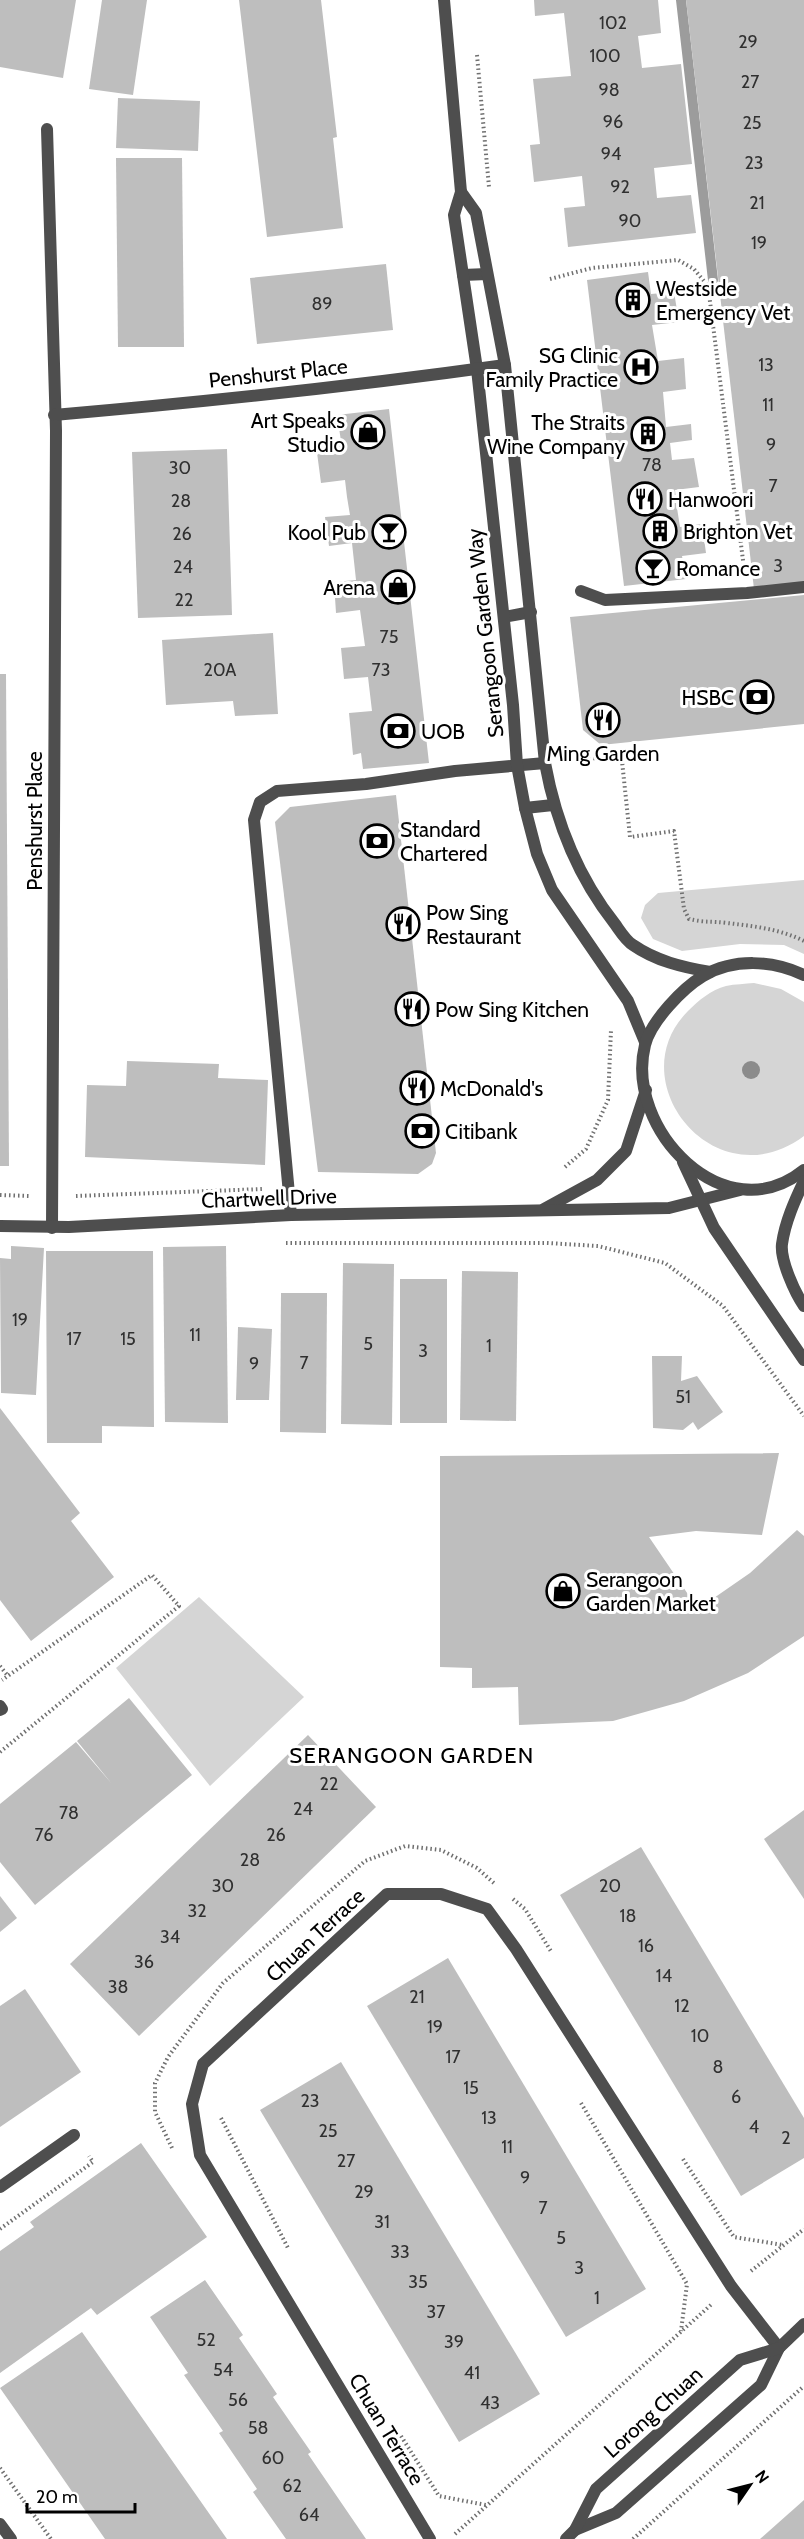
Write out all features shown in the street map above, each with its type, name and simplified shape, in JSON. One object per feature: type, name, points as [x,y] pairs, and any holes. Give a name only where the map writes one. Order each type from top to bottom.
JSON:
[{"type":"street","name":"Serangoon Garden Way","points":[[444,0],[461,192],[454,215],[477,369],[504,617],[517,765],[525,808],[537,854],[552,890],[628,1001],[645,1042]]},
{"type":"street","name":"Penshurst Place","points":[[47,129],[54,415],[52,1228]]},
{"type":"street","name":"Serangoon Garden Way","points":[[461,192],[476,213],[505,365],[545,763],[553,805],[580,868],[602,908],[630,944],[671,965],[710,972]]},
{"type":"street","points":[[463,275],[487,274]]},
{"type":"street","name":"Penshurst Place","points":[[54,415],[166,406],[425,377],[505,365]]},
{"type":"street","points":[[581,591],[605,600],[747,593],[804,587]]},
{"type":"street","points":[[504,617],[531,612]]},
{"type":"street","points":[[291,1215],[254,820],[260,802],[277,791],[366,784],[455,771],[545,763]]},
{"type":"street","points":[[525,808],[553,805]]},
{"type":"street","points":[[804,975],[788,968],[756,963],[740,964],[710,972],[689,984],[672,1001],[645,1042],[642,1058],[646,1090],[656,1124],[691,1167],[706,1178],[722,1186],[740,1190],[766,1189],[791,1180],[804,1170]]},
{"type":"street","name":"Chartwell Drive","points":[[540,1210],[597,1180],[626,1151],[646,1090]]},
{"type":"street","points":[[679,1153],[714,1228],[804,1360]]},
{"type":"street","points":[[804,1181],[792,1206],[782,1246],[794,1292],[804,1306]]},
{"type":"street","name":"Chartwell Drive","points":[[0,1226],[52,1228],[291,1215],[669,1209],[740,1190]]},
{"type":"street","name":"Chuan Terrace","points":[[430,2539],[200,2155],[192,2104],[203,2064],[387,1894],[441,1894],[487,1909],[516,1948],[732,2286],[779,2348]]},
{"type":"street","points":[[0,2187],[74,2135]]},
{"type":"street","name":"Lorong Chuan","points":[[571,2535],[616,2513],[761,2385],[779,2348],[804,2324]]},
{"type":"street","name":"Lorong Chuan","points":[[571,2535],[596,2489],[740,2360],[779,2348]]},
{"type":"street","points":[[0,2524],[11,2539]]},
{"type":"path","points":[[550,279],[592,268],[678,260],[694,269],[708,286],[747,593]]},
{"type":"path","points":[[570,745],[571,757],[622,761],[630,837],[674,831],[684,909],[690,919],[784,932],[804,941]]},
{"type":"path","points":[[562,1169],[585,1149],[608,1100],[612,1018]]},
{"type":"path","points":[[70,1197],[288,1188]]},
{"type":"path","points":[[547,1243],[598,1246],[665,1263],[723,1306],[804,1416]]},
{"type":"path","points":[[0,1682],[152,1575],[179,1606],[0,1752]]},
{"type":"path","points":[[0,1666],[8,1676]]},
{"type":"path","points":[[173,2149],[155,2112],[155,2084],[168,2057],[223,1983],[366,1861],[405,1846],[441,1850],[477,1868],[501,1889]]},
{"type":"path","points":[[509,1896],[525,1910],[555,1960]]},
{"type":"path","points":[[579,2098],[687,2284],[681,2331]]},
{"type":"path","points":[[218,2112],[290,2252]]},
{"type":"path","points":[[0,2229],[93,2162],[74,2135]]},
{"type":"path","points":[[682,2158],[734,2237],[783,2245]]},
{"type":"path","points":[[450,2539],[732,2286],[804,2229]]},
{"type":"path","points":[[633,2539],[804,2386]]},
{"type":"path","points":[[397,2431],[439,2496],[486,2505]]},
{"type":"path","points":[[0,2468],[51,2539]]},
{"type":"shaded area","points":[[804,880],[804,954],[784,945],[740,944],[682,951],[653,939],[641,918],[645,905],[658,893]]},
{"type":"shaded area","points":[[754,983],[781,989],[804,1002],[804,1136],[771,1152],[738,1154],[710,1144],[686,1124],[670,1099],[664,1069],[669,1039],[692,1007],[715,990],[726,986]]},
{"type":"shaded area","points":[[199,1597],[304,1697],[210,1786],[116,1668]]},
{"type":"building","points":[[0,0],[76,0],[63,78],[0,67]]},
{"type":"building","points":[[102,0],[147,0],[133,95],[89,89]]},
{"type":"building","points":[[239,0],[321,0],[337,137],[333,138],[343,228],[267,237]]},
{"type":"building","points":[[534,0],[658,0],[661,33],[638,36],[642,68],[681,64],[692,164],[654,168],[657,198],[691,195],[696,233],[568,247],[564,208],[585,206],[582,176],[534,182],[530,145],[540,144],[533,79],[571,76],[564,13],[535,16]]},
{"type":"building","points":[[686,0],[804,0],[804,584],[754,589]]},
{"type":"building","points":[[118,98],[200,101],[198,151],[116,148]]},
{"type":"building","points":[[116,158],[182,158],[184,347],[118,347]]},
{"type":"building","points":[[386,264],[393,330],[257,344],[250,278]]},
{"type":"building","points":[[648,272],[651,294],[674,292],[679,322],[652,325],[658,361],[684,358],[686,389],[663,392],[666,427],[691,424],[692,440],[670,443],[672,460],[694,458],[699,487],[675,490],[677,508],[680,527],[702,524],[706,553],[682,556],[686,579],[624,586],[587,280]]},
{"type":"building","points":[[389,409],[429,763],[363,769],[361,753],[353,755],[349,713],[372,711],[368,677],[344,679],[341,648],[365,646],[360,610],[336,613],[334,582],[356,580],[352,543],[329,546],[325,517],[350,515],[345,480],[321,483],[316,445],[341,441],[337,415]]},
{"type":"building","points":[[227,449],[232,615],[138,618],[132,452]]},
{"type":"building","points":[[804,595],[804,724],[601,745],[583,730],[570,617]]},
{"type":"building","points":[[273,633],[278,714],[235,716],[233,701],[166,705],[162,640]]},
{"type":"building","points":[[0,674],[6,674],[9,1166],[0,1166]]},
{"type":"building","points":[[396,795],[436,1153],[432,1164],[418,1174],[318,1172],[275,822],[290,807]]},
{"type":"building","points":[[127,1061],[219,1064],[218,1078],[268,1080],[265,1165],[85,1157],[87,1085],[126,1086]]},
{"type":"building","points":[[11,1246],[44,1248],[36,1395],[1,1393],[0,1258],[11,1259]]},
{"type":"building","points":[[226,1246],[228,1423],[165,1422],[163,1247]]},
{"type":"building","points":[[46,1251],[153,1251],[154,1427],[102,1426],[102,1443],[47,1443]]},
{"type":"building","points":[[343,1263],[394,1264],[392,1425],[341,1424]]},
{"type":"building","points":[[462,1271],[518,1272],[516,1421],[460,1420]]},
{"type":"building","points":[[400,1279],[447,1279],[447,1423],[400,1423]]},
{"type":"building","points":[[281,1293],[327,1293],[326,1433],[280,1432]]},
{"type":"building","points":[[238,1327],[272,1329],[269,1400],[236,1400]]},
{"type":"building","points":[[652,1356],[682,1356],[681,1381],[697,1376],[723,1412],[698,1430],[693,1422],[683,1430],[653,1428]]},
{"type":"building","points":[[0,1408],[80,1513],[71,1521],[114,1577],[31,1641],[0,1600]]},
{"type":"building","name":"Serangoon Garden Market","points":[[779,1453],[762,1535],[696,1531],[649,1537],[698,1609],[750,1573],[797,1530],[804,1536],[804,1636],[748,1673],[684,1701],[613,1721],[519,1725],[518,1687],[472,1688],[472,1668],[440,1667],[440,1456]]},
{"type":"building","points":[[129,1698],[192,1775],[35,1905],[0,1862],[0,1804],[76,1742],[112,1784],[77,1741]]},
{"type":"building","points":[[308,1735],[376,1807],[139,2036],[70,1964]]},
{"type":"building","points":[[804,1810],[804,1899],[764,1839]]},
{"type":"building","points":[[641,1847],[804,2118],[804,2158],[741,2196],[560,1895]]},
{"type":"building","points":[[0,1896],[17,1918],[0,1932]]},
{"type":"building","points":[[448,1958],[646,2289],[566,2337],[367,2006]]},
{"type":"building","points":[[25,1989],[81,2072],[0,2127],[0,2006]]},
{"type":"building","points":[[341,2062],[540,2394],[459,2442],[260,2110]]},
{"type":"building","points":[[141,2143],[207,2237],[97,2315],[91,2308],[0,2373],[0,2251],[34,2227],[30,2222]]},
{"type":"building","points":[[205,2280],[243,2335],[239,2338],[277,2394],[273,2397],[311,2452],[308,2454],[366,2539],[286,2539],[253,2492],[257,2489],[219,2433],[223,2431],[184,2375],[188,2373],[150,2317]]},
{"type":"building","points":[[82,2332],[227,2539],[105,2539],[0,2388]]},
{"type":"building","points":[[804,2500],[804,2539],[760,2539]]},
{"type":"waterway","points":[[681,0],[713,280]]},
{"type":"place","name":"Westside Emergency Vet","points":[[633,300]]},
{"type":"place","name":"SG Clinic Family Practice","points":[[641,367]]},
{"type":"place","name":"Art Speaks Studio","points":[[368,432]]},
{"type":"place","name":"The Straits Wine Company","points":[[648,434]]},
{"type":"place","name":"Hanwoori","points":[[645,499]]},
{"type":"place","name":"Brighton Vet","points":[[660,531]]},
{"type":"place","name":"Kool Pub","points":[[389,532]]},
{"type":"place","name":"Romance","points":[[653,568]]},
{"type":"place","name":"Arena","points":[[398,587]]},
{"type":"place","name":"HSBC","points":[[757,697]]},
{"type":"place","name":"Ming Garden","points":[[603,720]]},
{"type":"place","name":"UOB","points":[[398,731]]},
{"type":"place","name":"Standard Chartered","points":[[377,841]]},
{"type":"place","name":"Pow Sing Restaurant","points":[[403,924]]},
{"type":"place","name":"Pow Sing Kitchen","points":[[412,1009]]},
{"type":"place","name":"McDonald's","points":[[417,1088]]},
{"type":"place","name":"Citibank","points":[[422,1131]]},
{"type":"place","name":"Serangoon Garden Market","points":[[563,1591]]},
{"type":"district","name":"SERANGOON GARDEN","points":[[412,1755]]}]
